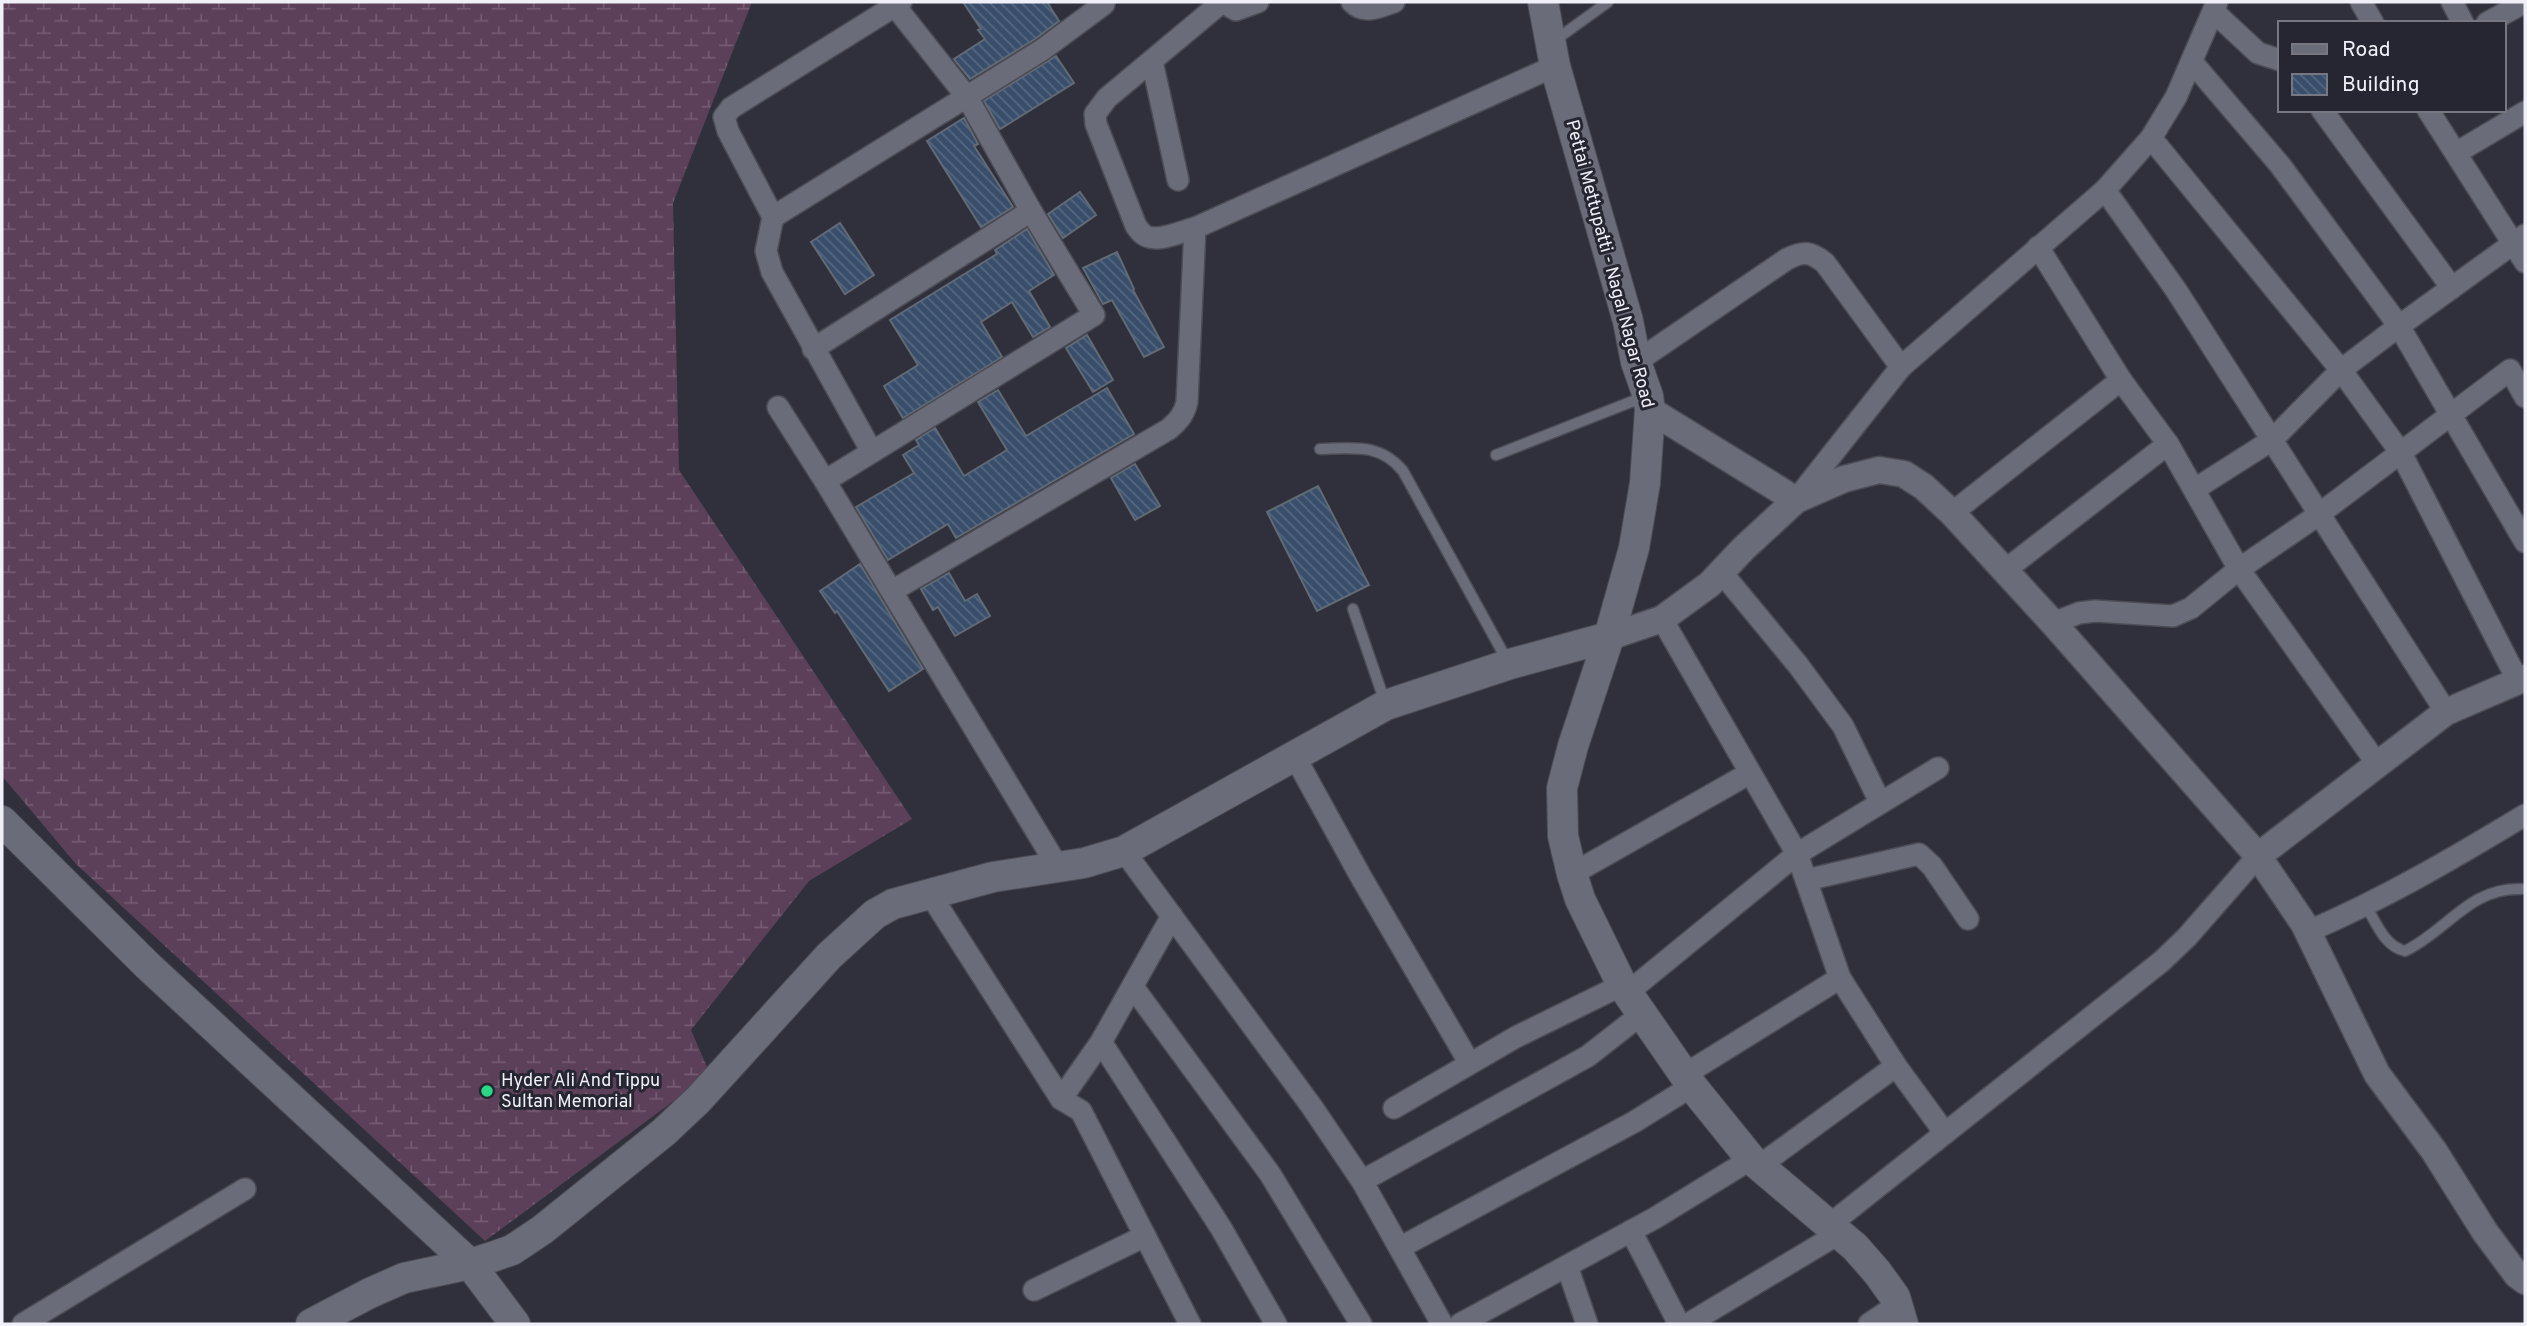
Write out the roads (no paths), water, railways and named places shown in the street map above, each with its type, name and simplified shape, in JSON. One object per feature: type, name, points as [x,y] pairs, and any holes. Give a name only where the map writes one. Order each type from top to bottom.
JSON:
[{"type":"main road","name":"Pettai Mettupatti - Nagal Nagar Road","points":[[1543,2],[1553,55],[1649,403],[1645,483],[1634,548],[1562,789],[1563,836],[1572,874],[1580,899],[1631,997],[1688,1081],[1755,1163],[1855,1247],[1895,1297],[1900,1315]]},
{"type":"main road","points":[[311,1324],[404,1278],[470,1264],[512,1250],[542,1230],[664,1132],[698,1100],[829,956],[875,914],[893,904],[993,877],[1084,863],[1124,851],[1386,705],[1510,664],[1609,636]]},
{"type":"main road","points":[[2,821],[148,966],[470,1264],[515,1324]]},
{"type":"street","points":[[1258,2],[1236,10],[1222,2],[1100,105],[1095,114],[1096,124],[1136,226],[1149,237],[1195,228],[1553,55]]},
{"type":"street","points":[[1352,2],[1357,8],[1365,10],[1394,2]]},
{"type":"street","points":[[2361,2],[2373,21]]},
{"type":"street","points":[[2452,2],[2462,21]]},
{"type":"street","points":[[2491,21],[2525,2]]},
{"type":"street","points":[[773,217],[1042,50],[1104,4]]},
{"type":"street","points":[[825,481],[872,452],[1094,315],[967,97],[890,5],[726,112],[724,123],[773,217],[766,251],[772,272],[872,452]]},
{"type":"street","points":[[1609,636],[1662,619],[1722,573],[1743,548],[1796,500],[1901,367],[2105,190],[2151,138],[2176,97],[2215,7],[2258,53],[2278,59]]},
{"type":"street","points":[[1152,61],[1178,180]]},
{"type":"street","points":[[2192,62],[2280,165],[2399,326],[2525,542]]},
{"type":"street","points":[[2456,153],[2525,111]]},
{"type":"street","points":[[2323,112],[2452,288]]},
{"type":"street","points":[[2429,112],[2519,239],[2525,262]]},
{"type":"street","points":[[1688,1324],[1833,1230],[1945,1133],[2162,961],[2187,937],[2258,856],[2446,712],[2522,680],[2401,453],[2341,370],[2151,138]]},
{"type":"street","points":[[2105,190],[2175,290],[2446,712]]},
{"type":"street","points":[[813,349],[1031,211]]},
{"type":"street","points":[[892,591],[1169,429],[1180,420],[1185,413],[1187,402],[1195,228]]},
{"type":"street","points":[[2195,489],[2272,440],[2341,370],[2519,239]]},
{"type":"street","points":[[2038,247],[2121,380],[2168,444],[2239,569],[2378,765]]},
{"type":"street","points":[[1636,362],[1787,259],[1802,252],[1814,254],[1825,262],[1901,367]]},
{"type":"street","points":[[2053,623],[2079,613],[2095,611],[2173,616],[2191,608],[2239,569],[2318,515],[2510,370],[2525,397]]},
{"type":"street","points":[[1952,513],[2121,380]]},
{"type":"street","points":[[1649,403],[1796,500]]},
{"type":"street","points":[[778,407],[1058,867]]},
{"type":"street","points":[[2004,570],[2168,444]]},
{"type":"street","points":[[1796,500],[1844,479],[1879,470],[1904,474],[1924,487],[1952,513],[2053,623],[2258,856],[2307,932],[2376,1074],[2434,1151],[2486,1232],[2517,1275],[2525,1281]]},
{"type":"street","points":[[1722,573],[1798,665],[1843,726],[1880,803]]},
{"type":"street","points":[[1662,619],[1797,854],[1840,978],[1896,1066],[1945,1133]]},
{"type":"street","points":[[1294,755],[1361,877],[1469,1062]]},
{"type":"street","points":[[1362,1181],[1588,1056],[1631,997],[1797,854],[1938,768]]},
{"type":"street","points":[[1572,874],[1750,773]]},
{"type":"street","points":[[2307,932],[2366,906],[2428,873],[2525,815]]},
{"type":"street","points":[[1124,851],[1312,1107],[1362,1181],[1442,1324]]},
{"type":"street","points":[[1806,880],[1919,854],[1932,866],[1968,919]]},
{"type":"street","points":[[930,894],[1061,1099],[1081,1111],[1190,1324]]},
{"type":"street","points":[[1061,1099],[1101,1042],[1172,916]]},
{"type":"street","points":[[1401,1247],[1634,1122],[1688,1081],[1840,978]]},
{"type":"street","points":[[1133,988],[1270,1174],[1361,1324]]},
{"type":"street","points":[[1394,1108],[1469,1062],[1631,997]]},
{"type":"street","points":[[1101,1042],[1221,1228],[1276,1324]]},
{"type":"street","points":[[1460,1324],[1482,1320],[1567,1266],[1755,1163],[1896,1066]]},
{"type":"street","points":[[29,1323],[245,1189]]},
{"type":"street","points":[[1631,1231],[1679,1324]]},
{"type":"street","points":[[1034,1290],[1145,1236]]},
{"type":"street","points":[[1567,1266],[1587,1324]]},
{"type":"street","points":[[1869,1324],[1900,1315]]},
{"type":"lane","points":[[1553,55],[1608,2]]},
{"type":"lane","points":[[1496,455],[1649,403]]},
{"type":"lane","points":[[1320,449],[1364,448],[1381,452],[1403,471],[1510,664]]},
{"type":"lane","points":[[1353,609],[1386,705]]},
{"type":"lane","points":[[2366,906],[2389,944],[2405,951],[2469,904],[2505,888],[2521,889]]},
{"type":"place","name":"Hyder Ali And Tippu Sultan Memorial","points":[[487,1091]]}]
